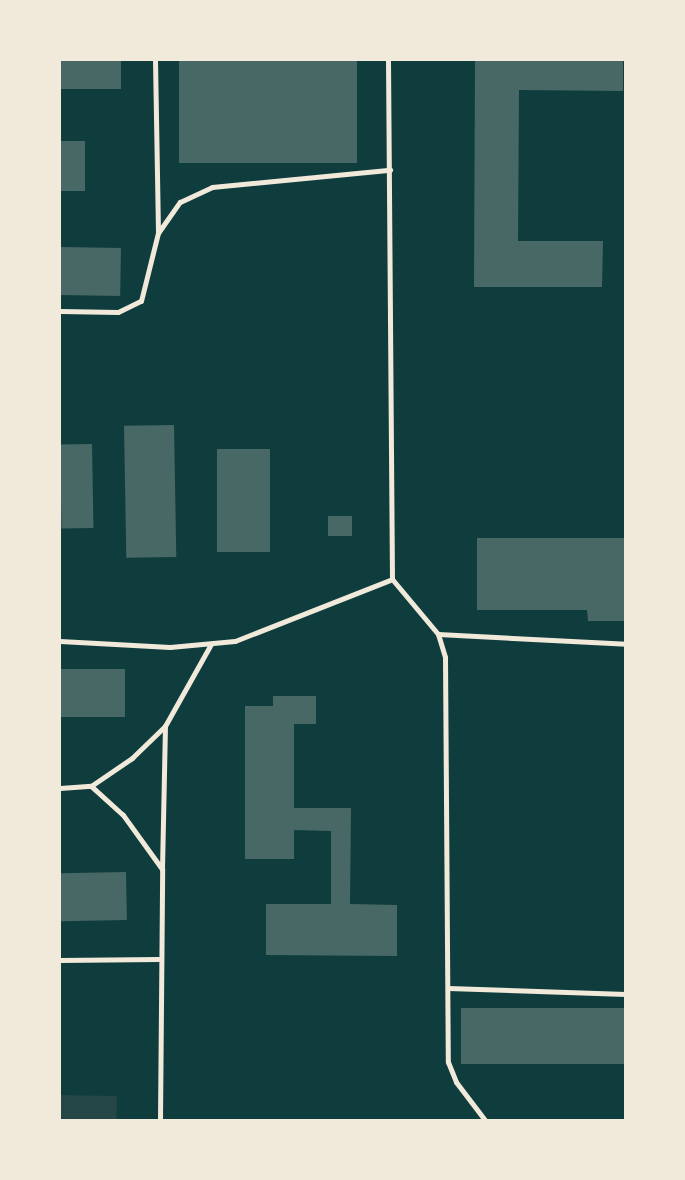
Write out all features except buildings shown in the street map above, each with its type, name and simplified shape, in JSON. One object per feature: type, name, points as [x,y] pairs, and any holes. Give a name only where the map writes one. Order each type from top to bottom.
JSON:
[{"type":"lane","points":[[60,311],[118,312],[141,300],[158,233],[155,60]]},
{"type":"lane","points":[[388,60],[392,579],[438,634],[445,678],[448,1062],[456,1082],[485,1121]]},
{"type":"lane","points":[[158,233],[180,202],[212,187],[390,170]]},
{"type":"lane","points":[[60,641],[139,646],[211,644],[255,636],[392,579]]},
{"type":"lane","points":[[438,634],[625,644]]},
{"type":"lane","points":[[60,788],[91,786],[132,758],[165,726],[211,644]]},
{"type":"lane","points":[[160,1121],[158,959],[165,726]]},
{"type":"lane","points":[[91,786],[123,815],[162,869]]},
{"type":"lane","points":[[60,960],[158,959]]},
{"type":"lane","points":[[448,988],[625,994]]},
{"type":"shaded area","points":[[60,1095],[117,1096],[117,1120],[60,1120]]}]
